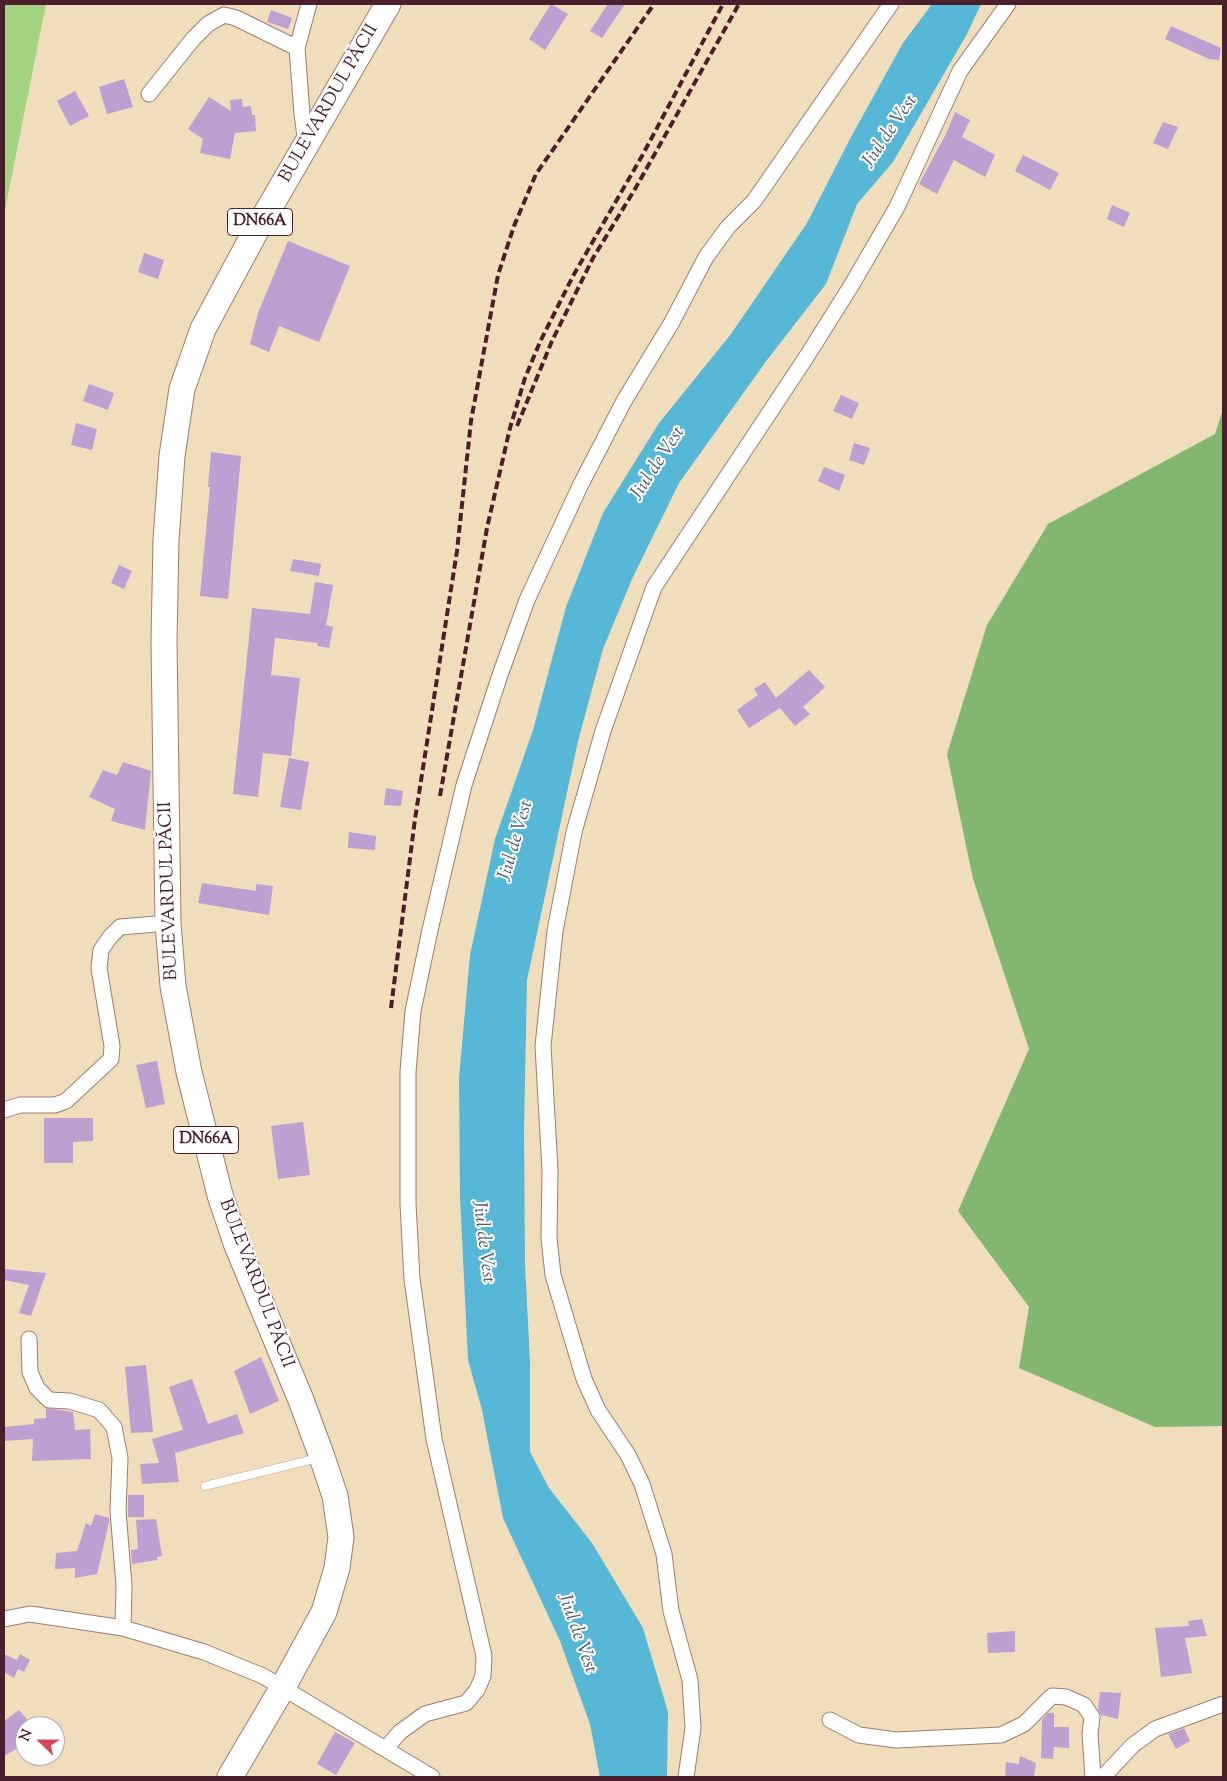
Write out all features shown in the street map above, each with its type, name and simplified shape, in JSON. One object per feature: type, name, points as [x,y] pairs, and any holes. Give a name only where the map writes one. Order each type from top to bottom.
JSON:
[{"type":"main road","name":"BULEVARDUL PĂCII","points":[[230,1777],[283,1687],[324,1612],[338,1568],[341,1537],[339,1517],[322,1457],[301,1400],[236,1243],[220,1195],[180,1026],[173,986],[168,923],[164,632],[166,540],[177,413],[189,367],[203,329],[253,236],[388,4]]},
{"type":"street","points":[[306,144],[297,48],[309,4]]},
{"type":"street","points":[[386,1748],[400,1732],[425,1714],[466,1702],[477,1690],[483,1676],[483,1648],[434,1439],[412,1279],[408,1194],[408,1072],[414,1012],[430,930],[464,785],[500,675],[528,600],[581,484],[624,401],[672,322],[706,258],[728,227],[754,201],[891,4]]},
{"type":"street","points":[[686,1777],[693,1728],[690,1680],[671,1611],[664,1554],[642,1484],[628,1455],[598,1410],[584,1379],[554,1274],[549,1238],[550,1170],[543,1046],[555,931],[574,832],[600,740],[641,619],[654,587],[695,528],[846,293],[897,207],[960,71],[1008,4]]},
{"type":"street","points":[[148,94],[193,39],[208,24],[224,16],[236,18],[297,48]]},
{"type":"street","points":[[4,1110],[20,1106],[55,1105],[66,1101],[111,1059],[112,1046],[99,968],[101,950],[110,937],[120,928],[168,923]]},
{"type":"street","points":[[29,1340],[30,1372],[37,1388],[49,1400],[70,1402],[99,1410],[114,1426],[120,1458],[118,1511],[124,1585],[123,1628]]},
{"type":"street","points":[[4,1619],[30,1614],[123,1628],[204,1652],[283,1687],[432,1777]]},
{"type":"street","points":[[830,1720],[859,1734],[896,1740],[1001,1735],[1024,1724],[1052,1696],[1066,1697],[1084,1705],[1092,1717],[1090,1734],[1092,1777]]},
{"type":"street","points":[[1103,1777],[1133,1745],[1155,1729],[1223,1704]]},
{"type":"lane","points":[[205,1486],[322,1457]]},
{"type":"green space","points":[[4,4],[46,4],[4,215]]},
{"type":"green space","points":[[1223,409],[1223,1426],[1155,1427],[1019,1368],[1029,1307],[958,1211],[1029,1049],[973,879],[947,754],[987,625],[1048,524],[1215,434]]},
{"type":"water","name":"Jiul de Vest","points":[[932,4],[981,4],[967,34],[893,162],[857,204],[826,284],[767,360],[679,483],[632,579],[603,649],[578,741],[527,980],[524,1130],[525,1264],[530,1362],[530,1452],[549,1488],[592,1543],[643,1628],[668,1712],[667,1777],[600,1777],[590,1724],[560,1641],[503,1518],[482,1410],[468,1360],[460,1197],[459,1078],[470,955],[495,839],[533,730],[566,607],[603,513],[659,423],[731,334],[807,223],[851,137],[903,43]]},
{"type":"building","points":[[551,4],[568,14],[545,50],[529,39]]},
{"type":"building","points":[[608,4],[625,4],[602,38],[590,31]]},
{"type":"building","points":[[271,10],[292,18],[288,29],[267,22]]},
{"type":"building","points":[[1171,26],[1221,48],[1219,60],[1209,59],[1165,39]]},
{"type":"building","points":[[124,79],[133,107],[107,114],[99,87]]},
{"type":"building","points":[[75,91],[89,116],[70,126],[57,101]]},
{"type":"building","points":[[209,97],[231,111],[230,100],[242,99],[243,107],[251,106],[252,115],[255,115],[256,131],[235,133],[230,159],[200,153],[203,139],[188,129]]},
{"type":"building","points":[[955,112],[970,120],[962,137],[995,155],[985,177],[954,160],[937,194],[919,184],[946,134]]},
{"type":"building","points":[[1163,122],[1178,127],[1168,149],[1153,143]]},
{"type":"building","points":[[1023,155],[1059,173],[1050,190],[1015,171]]},
{"type":"building","points":[[1112,205],[1130,213],[1124,227],[1107,219]]},
{"type":"building","points":[[288,241],[350,266],[319,342],[279,326],[269,352],[250,344],[258,313]]},
{"type":"building","points":[[144,253],[164,260],[158,279],[138,272]]},
{"type":"building","points":[[89,384],[114,393],[108,410],[83,401]]},
{"type":"building","points":[[841,395],[859,403],[852,419],[833,411]]},
{"type":"building","points":[[76,423],[97,429],[92,450],[71,445]]},
{"type":"building","points":[[854,443],[870,448],[864,465],[849,460]]},
{"type":"building","points":[[211,452],[241,456],[228,599],[200,596],[210,487],[208,487]]},
{"type":"building","points":[[824,467],[845,475],[839,491],[818,481]]},
{"type":"building","points":[[293,559],[321,564],[319,576],[290,571]]},
{"type":"building","points":[[119,565],[132,571],[124,589],[111,583]]},
{"type":"building","points":[[315,582],[333,585],[326,625],[333,627],[329,648],[317,646],[318,643],[275,638],[271,675],[300,678],[291,756],[263,753],[258,797],[233,794],[252,608],[310,614]]},
{"type":"building","points":[[809,670],[825,687],[803,707],[810,714],[795,726],[780,708],[749,728],[737,710],[758,695],[754,689],[765,682],[776,698]]},
{"type":"building","points":[[289,758],[309,762],[301,810],[280,807]]},
{"type":"building","points":[[123,762],[151,771],[145,830],[111,821],[115,809],[89,797],[103,770],[117,775]]},
{"type":"building","points":[[386,788],[403,791],[401,806],[384,805]]},
{"type":"building","points":[[349,832],[376,836],[375,850],[348,848]]},
{"type":"building","points":[[202,883],[256,891],[256,884],[273,886],[269,915],[198,903]]},
{"type":"building","points":[[157,1061],[165,1104],[146,1108],[136,1065]]},
{"type":"building","points":[[44,1118],[93,1118],[93,1141],[73,1142],[73,1163],[44,1163]]},
{"type":"building","points":[[303,1122],[310,1175],[278,1179],[271,1126]]},
{"type":"building","points":[[4,1269],[46,1273],[31,1316],[19,1313],[29,1285],[4,1280]]},
{"type":"building","points":[[261,1357],[279,1401],[250,1414],[234,1371]]},
{"type":"building","points":[[146,1365],[153,1432],[131,1433],[125,1367]]},
{"type":"building","points":[[192,1379],[208,1424],[237,1414],[244,1433],[175,1453],[179,1482],[142,1484],[140,1464],[159,1463],[152,1439],[183,1430],[169,1387]]},
{"type":"building","points":[[46,1408],[73,1412],[75,1430],[90,1429],[91,1459],[32,1461],[33,1439],[4,1441],[4,1427],[34,1424],[34,1419],[46,1418]]},
{"type":"building","points":[[128,1495],[144,1495],[144,1517],[128,1517]]},
{"type":"building","points":[[95,1514],[109,1518],[97,1574],[75,1578],[75,1568],[55,1569],[56,1553],[77,1551],[86,1523],[91,1526]]},
{"type":"building","points":[[156,1519],[162,1556],[157,1557],[157,1560],[132,1564],[131,1550],[138,1549],[136,1520]]},
{"type":"building","points":[[1202,1619],[1207,1636],[1185,1638],[1192,1673],[1161,1677],[1155,1628],[1189,1626],[1188,1621]]},
{"type":"building","points":[[1015,1631],[1015,1652],[988,1653],[987,1633]]},
{"type":"building","points":[[4,1654],[17,1660],[20,1654],[30,1660],[24,1672],[18,1669],[14,1678],[4,1672]]},
{"type":"building","points":[[1100,1692],[1121,1693],[1118,1719],[1101,1715],[1098,1710]]},
{"type":"building","points":[[19,1710],[24,1716],[15,1716],[15,1750],[4,1756],[4,1721]]},
{"type":"building","points":[[1048,1713],[1054,1713],[1054,1727],[1069,1727],[1069,1748],[1054,1747],[1053,1759],[1041,1758],[1042,1720]]},
{"type":"building","points":[[1184,1728],[1190,1741],[1176,1749],[1168,1734]]},
{"type":"building","points":[[335,1732],[355,1743],[336,1775],[317,1764]]},
{"type":"building","points":[[1020,1756],[1036,1763],[1034,1777],[1005,1777],[1006,1762],[1019,1764]]},
{"type":"railway","points":[[391,1008],[415,819],[457,551],[471,421],[498,275],[514,226],[536,174],[654,4]]},
{"type":"railway","points":[[440,796],[487,528],[510,428],[525,378],[540,342],[573,276],[642,156],[723,4]]},
{"type":"railway","points":[[517,426],[552,341],[593,258],[635,189],[739,4]]}]
